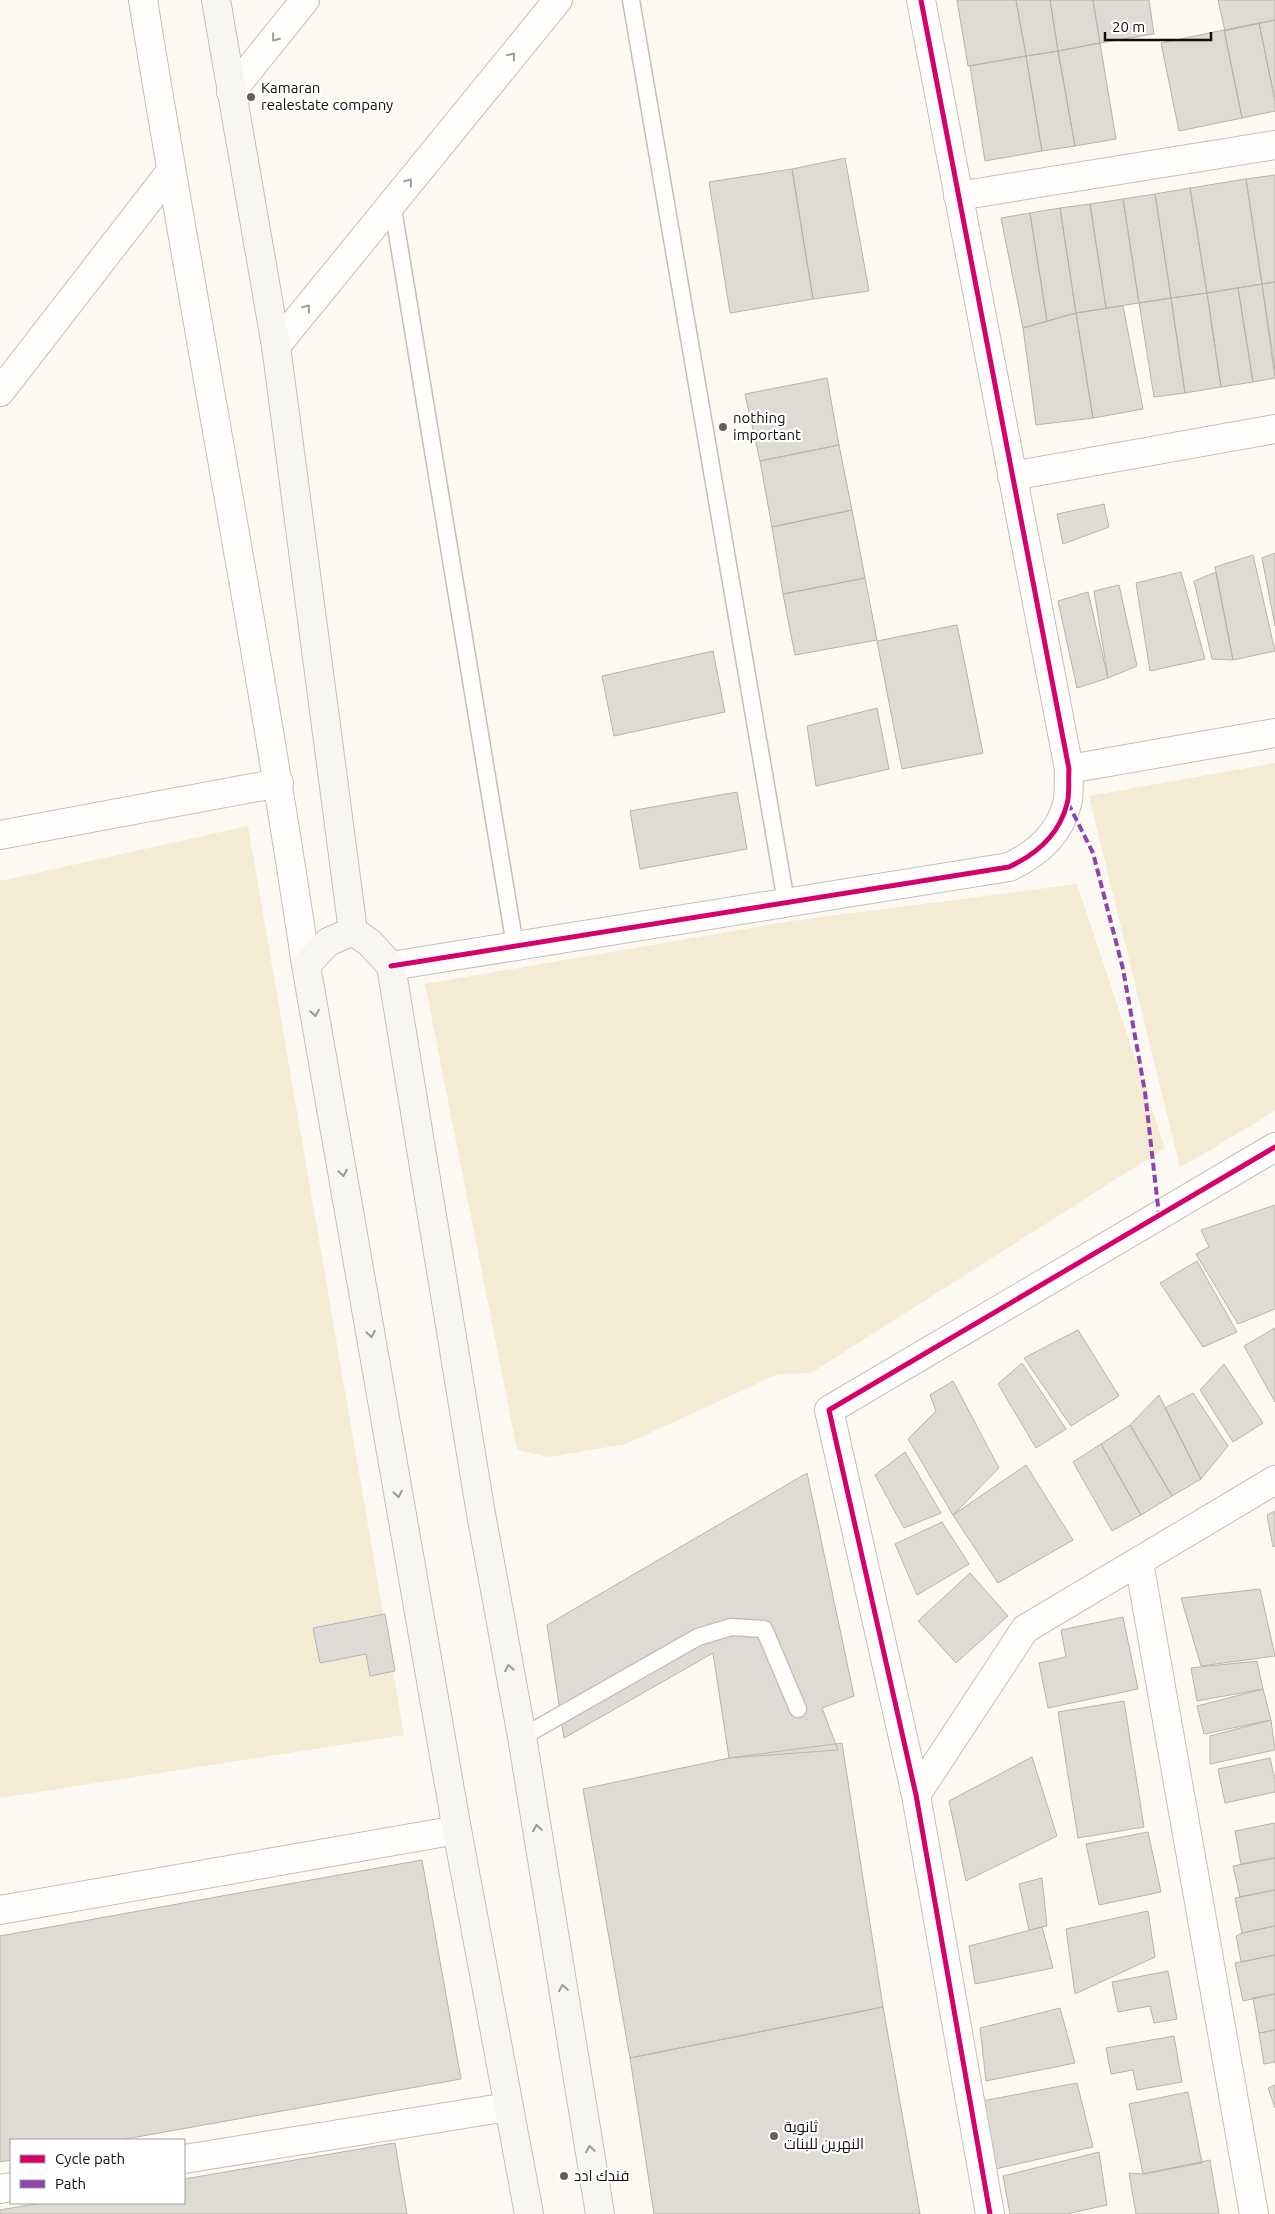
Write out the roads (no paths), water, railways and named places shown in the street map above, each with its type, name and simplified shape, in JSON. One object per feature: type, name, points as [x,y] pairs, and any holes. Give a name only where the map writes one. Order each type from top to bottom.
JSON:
[{"type":"main road","points":[[216,0],[276,346],[353,930],[370,943],[391,966],[480,1508],[522,1737],[600,2214]]},
{"type":"main road","points":[[353,930],[328,942],[306,965],[457,1830],[529,2214]]},
{"type":"street","points":[[143,0],[171,171],[279,782],[306,965]]},
{"type":"street","points":[[232,92],[305,0]]},
{"type":"street","points":[[276,346],[558,0]]},
{"type":"street","points":[[391,966],[991,871],[1009,867],[1025,860],[1040,849],[1052,836],[1061,820],[1068,803],[1069,769],[920,0]]},
{"type":"street","points":[[958,196],[1275,145]]},
{"type":"street","points":[[0,392],[171,171]]},
{"type":"street","points":[[1012,476],[1275,429]]},
{"type":"street","points":[[1069,769],[1275,733]]},
{"type":"street","points":[[0,835],[279,782]]},
{"type":"street","points":[[990,2214],[916,1795],[829,1410],[1275,1147]]},
{"type":"street","points":[[916,1795],[1025,1629],[1275,1480]]},
{"type":"street","points":[[1139,1562],[1254,2214]]},
{"type":"street","points":[[0,1910],[457,1830]]},
{"type":"street","points":[[185,2159],[508,2107]]},
{"type":"lane","points":[[631,0],[786,902]]},
{"type":"lane","points":[[392,203],[515,946]]},
{"type":"lane","points":[[522,1737],[698,1637],[731,1627],[764,1629],[798,1709]]},
{"type":"place","name":"Kamaran realestate company","points":[[251,97]]},
{"type":"place","name":"nothing important","points":[[723,427]]},
{"type":"place","name":"ثانوية النهرين للبنات","points":[[774,2136]]},
{"type":"place","name":"فندك ادد","points":[[564,2176]]}]
